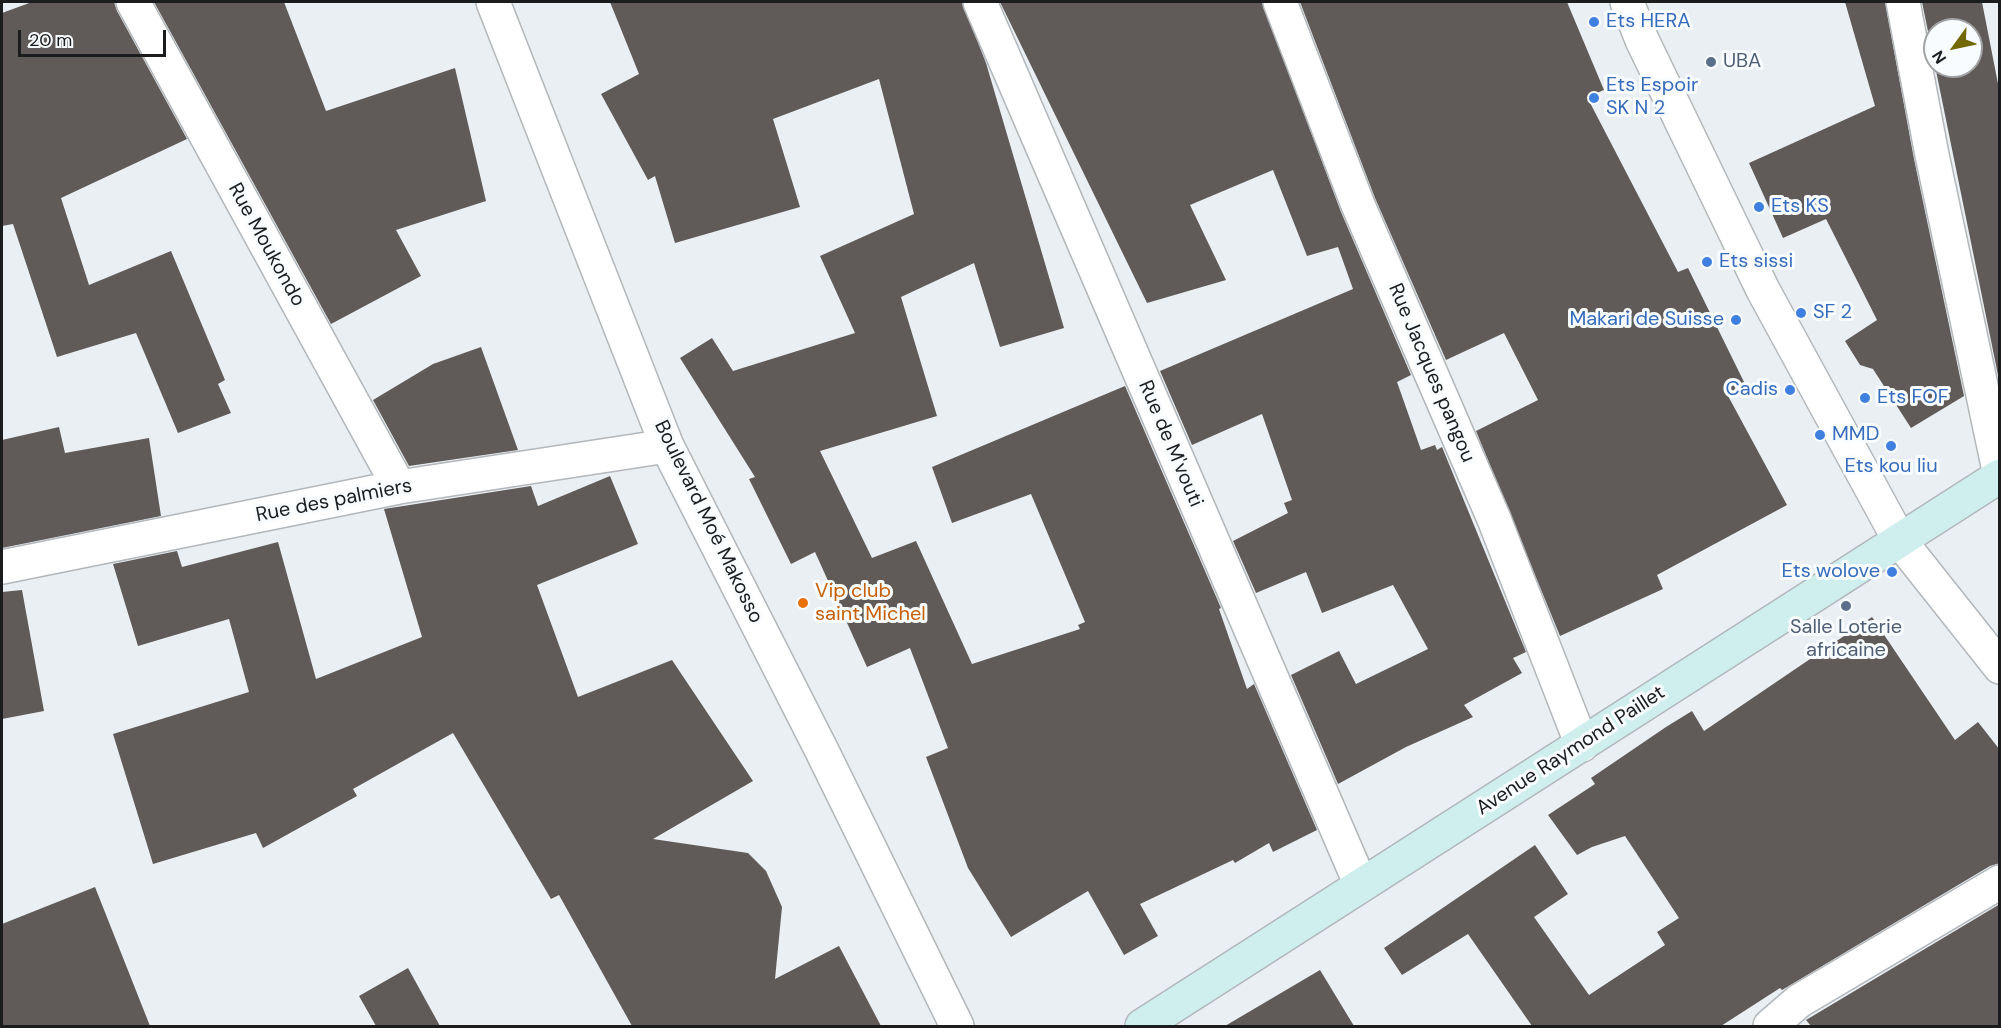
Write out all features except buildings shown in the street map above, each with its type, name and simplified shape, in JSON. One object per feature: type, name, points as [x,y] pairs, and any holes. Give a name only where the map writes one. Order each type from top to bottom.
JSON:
[{"type":"main road","name":"Avenue Raymond Paillet","points":[[1143,1026],[2000,476]]},
{"type":"street","name":"Rue Moukondo","points":[[133,2],[399,487]]},
{"type":"street","name":"Boulevard Moé Makosso","points":[[493,2],[668,446],[828,762],[957,1026]]},
{"type":"street","name":"Rue de M'vouti","points":[[980,2],[1361,885]]},
{"type":"street","name":"Rue Jacques pangou","points":[[1280,2],[1358,205],[1494,519],[1582,745]]},
{"type":"street","points":[[1627,2],[1642,40],[1763,290],[1900,541],[2000,668]]},
{"type":"street","points":[[1904,2],[1932,155],[2000,476]]},
{"type":"street","name":"Rue des palmiers","points":[[2,567],[399,487],[668,446]]},
{"type":"street","points":[[1770,1026],[1798,1001],[2000,882]]},
{"type":"place","name":"Ets HERA","points":[[1594,22]]},
{"type":"place","name":"UBA","points":[[1711,62]]},
{"type":"place","name":"Ets Espoir SK N 2","points":[[1594,98]]},
{"type":"place","name":"Ets KS","points":[[1759,207]]},
{"type":"place","name":"Ets sissi","points":[[1707,262]]},
{"type":"place","name":"SF 2","points":[[1801,313]]},
{"type":"place","name":"Makari de Suisse","points":[[1736,320]]},
{"type":"place","name":"Cadis","points":[[1790,390]]},
{"type":"place","name":"Ets FOF","points":[[1865,398]]},
{"type":"place","name":"MMD","points":[[1820,435]]},
{"type":"place","name":"Ets kou liu","points":[[1891,446]]},
{"type":"place","name":"Ets wolove","points":[[1892,572]]},
{"type":"place","name":"Vip club saint Michel","points":[[803,603]]},
{"type":"place","name":"Salle Loterie africaine","points":[[1846,606]]}]
